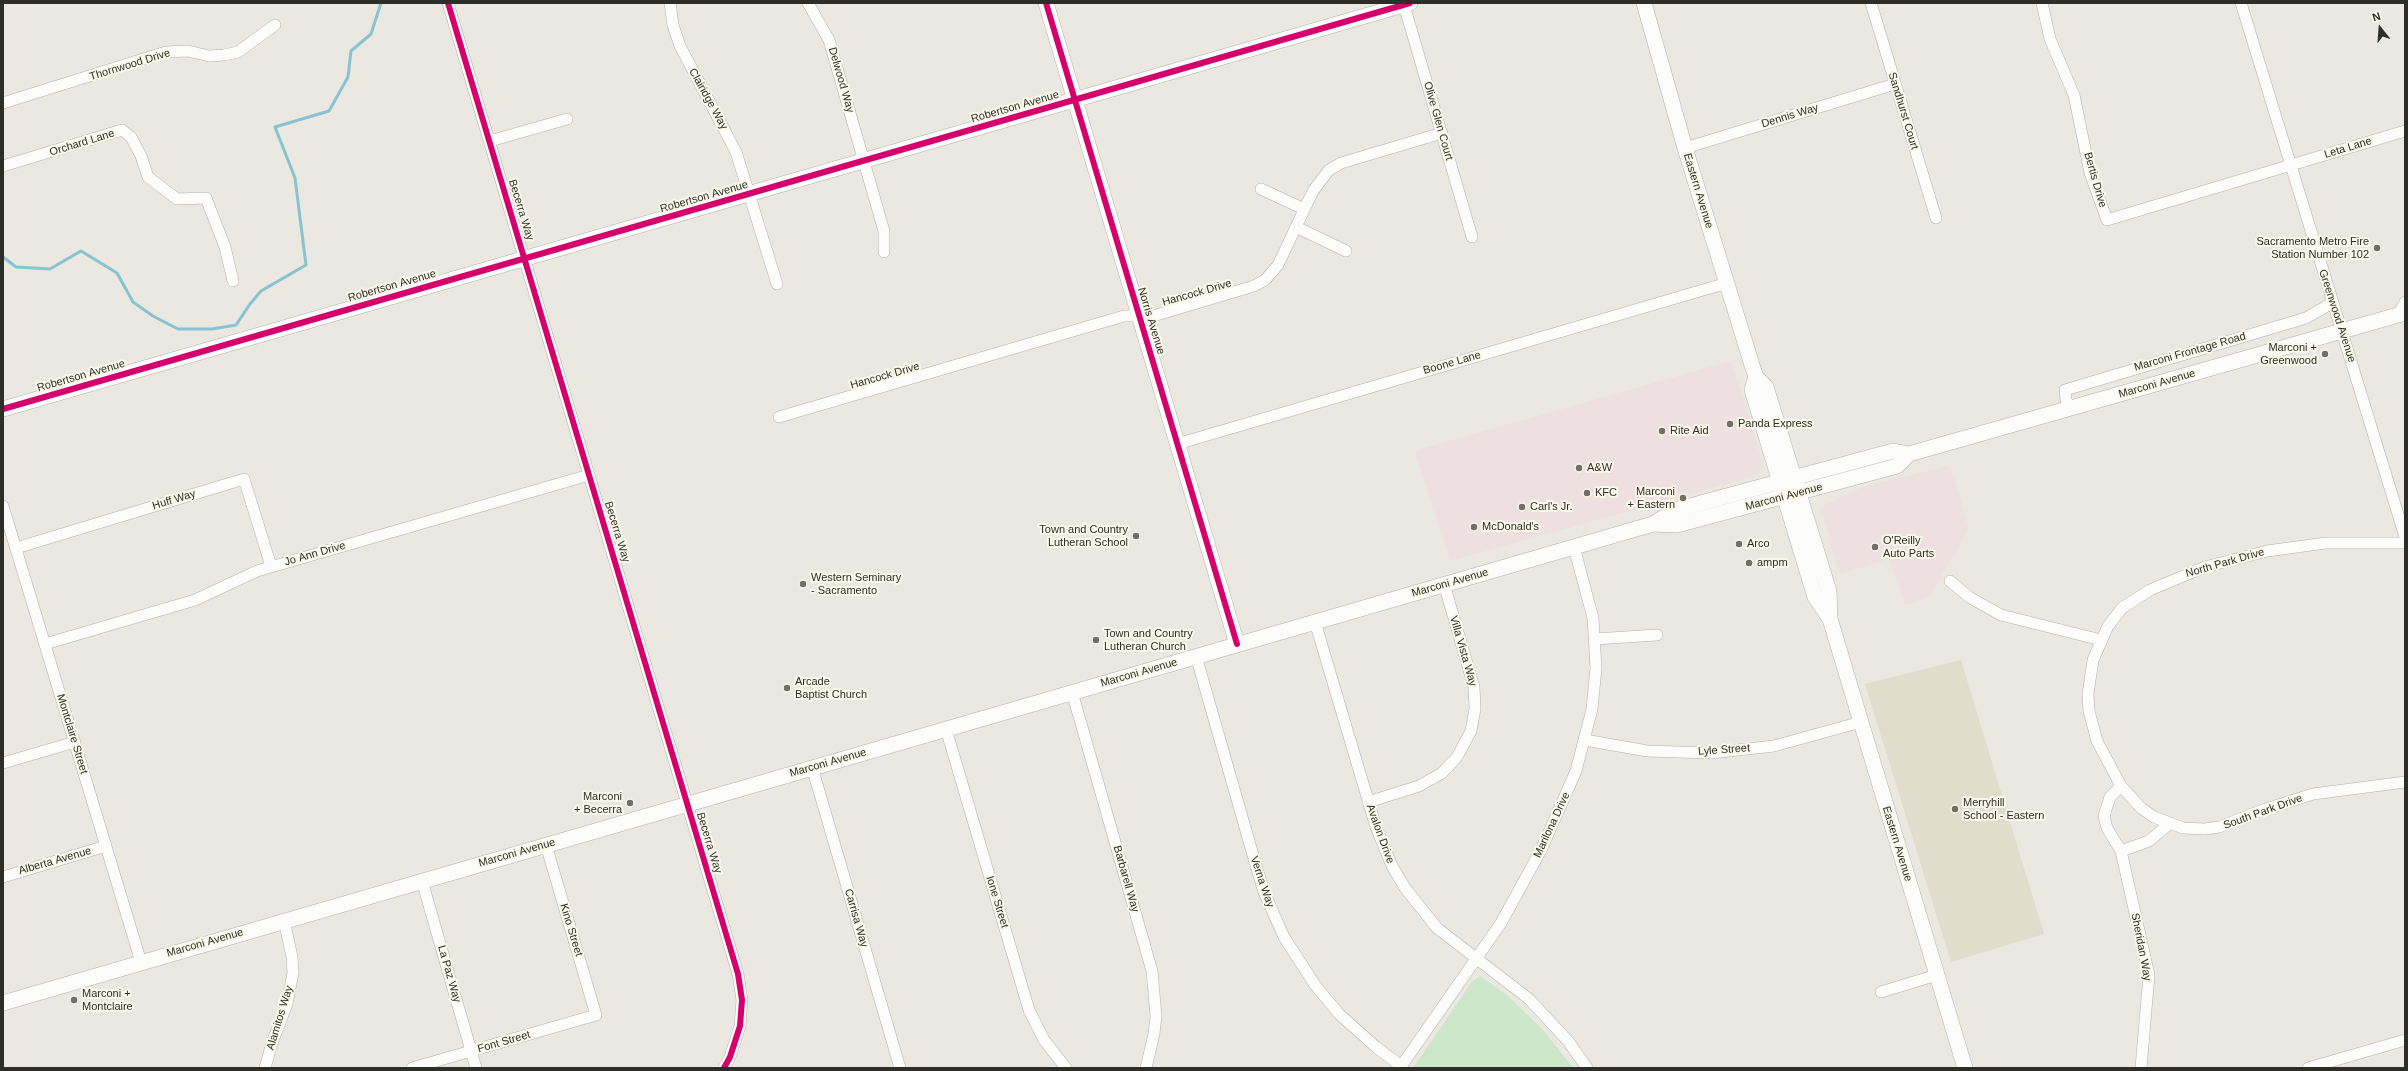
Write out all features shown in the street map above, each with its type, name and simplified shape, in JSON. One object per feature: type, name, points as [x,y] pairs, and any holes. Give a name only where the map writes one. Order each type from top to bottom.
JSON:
[{"type":"main road","name":"Norris Avenue","points":[[1046,3],[1237,644]]},
{"type":"main road","name":"Eastern Avenue","points":[[1644,3],[1685,148],[1756,377],[1766,387],[1791,495],[1828,591],[1830,619],[1965,1068]]},
{"type":"main road","name":"Robertson Avenue","points":[[3,409],[1407,4]]},
{"type":"main road","name":"Marconi Avenue","points":[[3,1003],[284,920],[1653,524],[1675,510],[1893,451],[1909,454],[2342,331],[2403,310]]},
{"type":"main road","name":"Marconi Avenue","points":[[1653,524],[1677,526],[1791,495],[1897,466],[1909,454]]},
{"type":"street","name":"Becerra Way","points":[[448,3],[739,980],[742,1000],[740,1026],[730,1057],[724,1068]]},
{"type":"street","name":"Clairidge Way","points":[[670,3],[673,25],[680,46],[701,88],[731,140],[777,284]]},
{"type":"street","name":"Delwood Way","points":[[808,3],[829,40],[884,231],[884,252]]},
{"type":"street","name":"Sandhurst Court","points":[[1871,3],[1936,218]]},
{"type":"street","name":"Bertis Drive","points":[[2042,3],[2050,39],[2074,95],[2090,173],[2107,220],[2290,165]]},
{"type":"street","name":"Greenwood Avenue","points":[[2241,3],[2405,537]]},
{"type":"street","name":"Olive Glen Court","points":[[1407,4],[1472,237]]},
{"type":"street","name":"Thornwood Drive","points":[[3,103],[166,52],[188,51],[216,56],[238,52],[275,25]]},
{"type":"street","name":"Dennis Way","points":[[1685,148],[1895,84]]},
{"type":"street","points":[[490,142],[567,119]]},
{"type":"street","name":"Orchard Lane","points":[[3,166],[122,130],[131,137],[141,156],[148,177],[164,191],[177,199],[206,198],[225,247],[233,281]]},
{"type":"street","name":"Leta Lane","points":[[2290,165],[2405,131]]},
{"type":"street","name":"Hancock Drive","points":[[779,417],[1124,316],[1153,316],[1259,284],[1278,266],[1304,209],[1320,179],[1335,166],[1442,133]]},
{"type":"street","points":[[1261,189],[1304,209]]},
{"type":"street","points":[[1296,228],[1346,251]]},
{"type":"street","name":"Boone Lane","points":[[1177,444],[1727,283]]},
{"type":"street","name":"Marconi Frontage Road","points":[[2070,408],[2066,400],[2065,390],[2306,318],[2332,303]]},
{"type":"street","name":"Jo Ann Drive","points":[[45,644],[195,600],[243,577],[271,566],[589,475]]},
{"type":"street","name":"Huff Way","points":[[16,548],[244,479],[271,566]]},
{"type":"street","name":"Montclaire Street","points":[[3,506],[141,962]]},
{"type":"street","name":"North Park Drive","points":[[2101,640],[2117,614],[2134,599],[2177,578],[2205,567],[2234,558],[2292,547],[2346,543],[2405,543]]},
{"type":"street","name":"Marilona Drive","points":[[1401,1067],[1477,960],[1501,923],[1541,850],[1565,800],[1585,740],[1594,689],[1595,639],[1589,598],[1574,547]]},
{"type":"street","points":[[1950,581],[1969,598],[1988,609],[2015,620],[2101,640],[2089,677],[2089,711],[2097,741],[2121,786],[2142,808],[2169,824],[2149,841],[2121,851]]},
{"type":"street","name":"Villa Vista Way","points":[[1368,802],[1419,786],[1442,773],[1457,757],[1471,731],[1475,709],[1474,687],[1444,584]]},
{"type":"street","name":"Avalon Drive","points":[[1315,622],[1381,843],[1405,888],[1437,928],[1529,999],[1564,1036],[1587,1068]]},
{"type":"street","points":[[1595,639],[1657,635]]},
{"type":"street","name":"Verna Way","points":[[1196,656],[1257,868],[1271,909],[1284,937],[1315,985],[1339,1014],[1376,1048],[1401,1067]]},
{"type":"street","name":"Barbarell Way","points":[[1072,692],[1153,975],[1156,1016],[1154,1034],[1146,1068]]},
{"type":"street","name":"Lyle Street","points":[[1585,740],[1647,751],[1711,752],[1774,746],[1861,722]]},
{"type":"street","name":"Ione Street","points":[[946,729],[1029,1010],[1044,1040],[1066,1068]]},
{"type":"street","points":[[3,763],[75,742]]},
{"type":"street","name":"Carrisa Way","points":[[812,767],[900,1068]]},
{"type":"street","name":"South Park Drive","points":[[2169,824],[2190,829],[2220,827],[2266,808],[2313,794],[2405,782]]},
{"type":"street","name":"Sheridan Way","points":[[2121,786],[2110,797],[2104,816],[2107,828],[2121,851],[2149,975],[2141,1068]]},
{"type":"street","name":"Kino Street","points":[[546,844],[596,1015]]},
{"type":"street","name":"Alberta Avenue","points":[[3,877],[106,846]]},
{"type":"street","name":"La Paz Way","points":[[422,881],[476,1068]]},
{"type":"street","name":"Alamitos Way","points":[[265,1068],[286,1004],[292,973],[292,957],[284,920]]},
{"type":"street","points":[[1881,992],[1937,975]]},
{"type":"street","name":"Font Street","points":[[412,1068],[596,1015]]},
{"type":"street","points":[[2308,1068],[2405,1040]]},
{"type":"shaded area","points":[[1731,361],[1764,466],[1758,475],[1450,561],[1415,455],[1417,450]]},
{"type":"shaded area","points":[[1950,465],[1969,529],[1929,597],[1905,605],[1889,559],[1840,574],[1821,511],[1826,504],[1860,488]]},
{"type":"shaded area","name":"Merryhill School - Eastern","points":[[1961,660],[2044,934],[1951,962],[1865,684]]},
{"type":"green space","points":[[1480,976],[1508,996],[1543,1030],[1573,1068],[1413,1068],[1472,982]]},
{"type":"waterway","points":[[3,257],[16,267],[50,269],[81,251],[117,273],[133,302],[153,316],[178,329],[212,329],[236,325],[261,291],[306,265],[295,178],[275,127],[329,111],[348,77],[351,51],[371,34],[381,3]]},
{"type":"cycle path","points":[[448,3],[738,974],[742,1000],[740,1026],[730,1057],[724,1068]]},
{"type":"cycle path","points":[[1046,3],[1237,644]]},
{"type":"cycle path","points":[[3,409],[1410,3]]},
{"type":"place","name":"Sacramento Metro Fire Station Number 102","points":[[2377,248]]},
{"type":"place","name":"Marconi + Greenwood","points":[[2325,354]]},
{"type":"place","name":"Panda Express","points":[[1730,424]]},
{"type":"place","name":"Rite Aid","points":[[1662,431]]},
{"type":"place","name":"A&W","points":[[1579,468]]},
{"type":"place","name":"KFC","points":[[1587,493]]},
{"type":"place","name":"Marconi + Eastern","points":[[1683,498]]},
{"type":"place","name":"Carl's Jr.","points":[[1522,507]]},
{"type":"place","name":"McDonald's","points":[[1474,527]]},
{"type":"place","name":"Town and Country Lutheran School","points":[[1136,536]]},
{"type":"place","name":"Arco","points":[[1739,544]]},
{"type":"place","name":"O'Reilly Auto Parts","points":[[1875,547]]},
{"type":"place","name":"ampm","points":[[1749,563]]},
{"type":"place","name":"Western Seminary - Sacramento","points":[[803,584]]},
{"type":"place","name":"Town and Country Lutheran Church","points":[[1096,640]]},
{"type":"place","name":"Arcade Baptist Church","points":[[787,688]]},
{"type":"place","name":"Marconi + Becerra","points":[[630,803]]},
{"type":"place","name":"Merryhill School - Eastern","points":[[1955,809]]},
{"type":"place","name":"Marconi + Montclaire","points":[[74,1000]]}]
